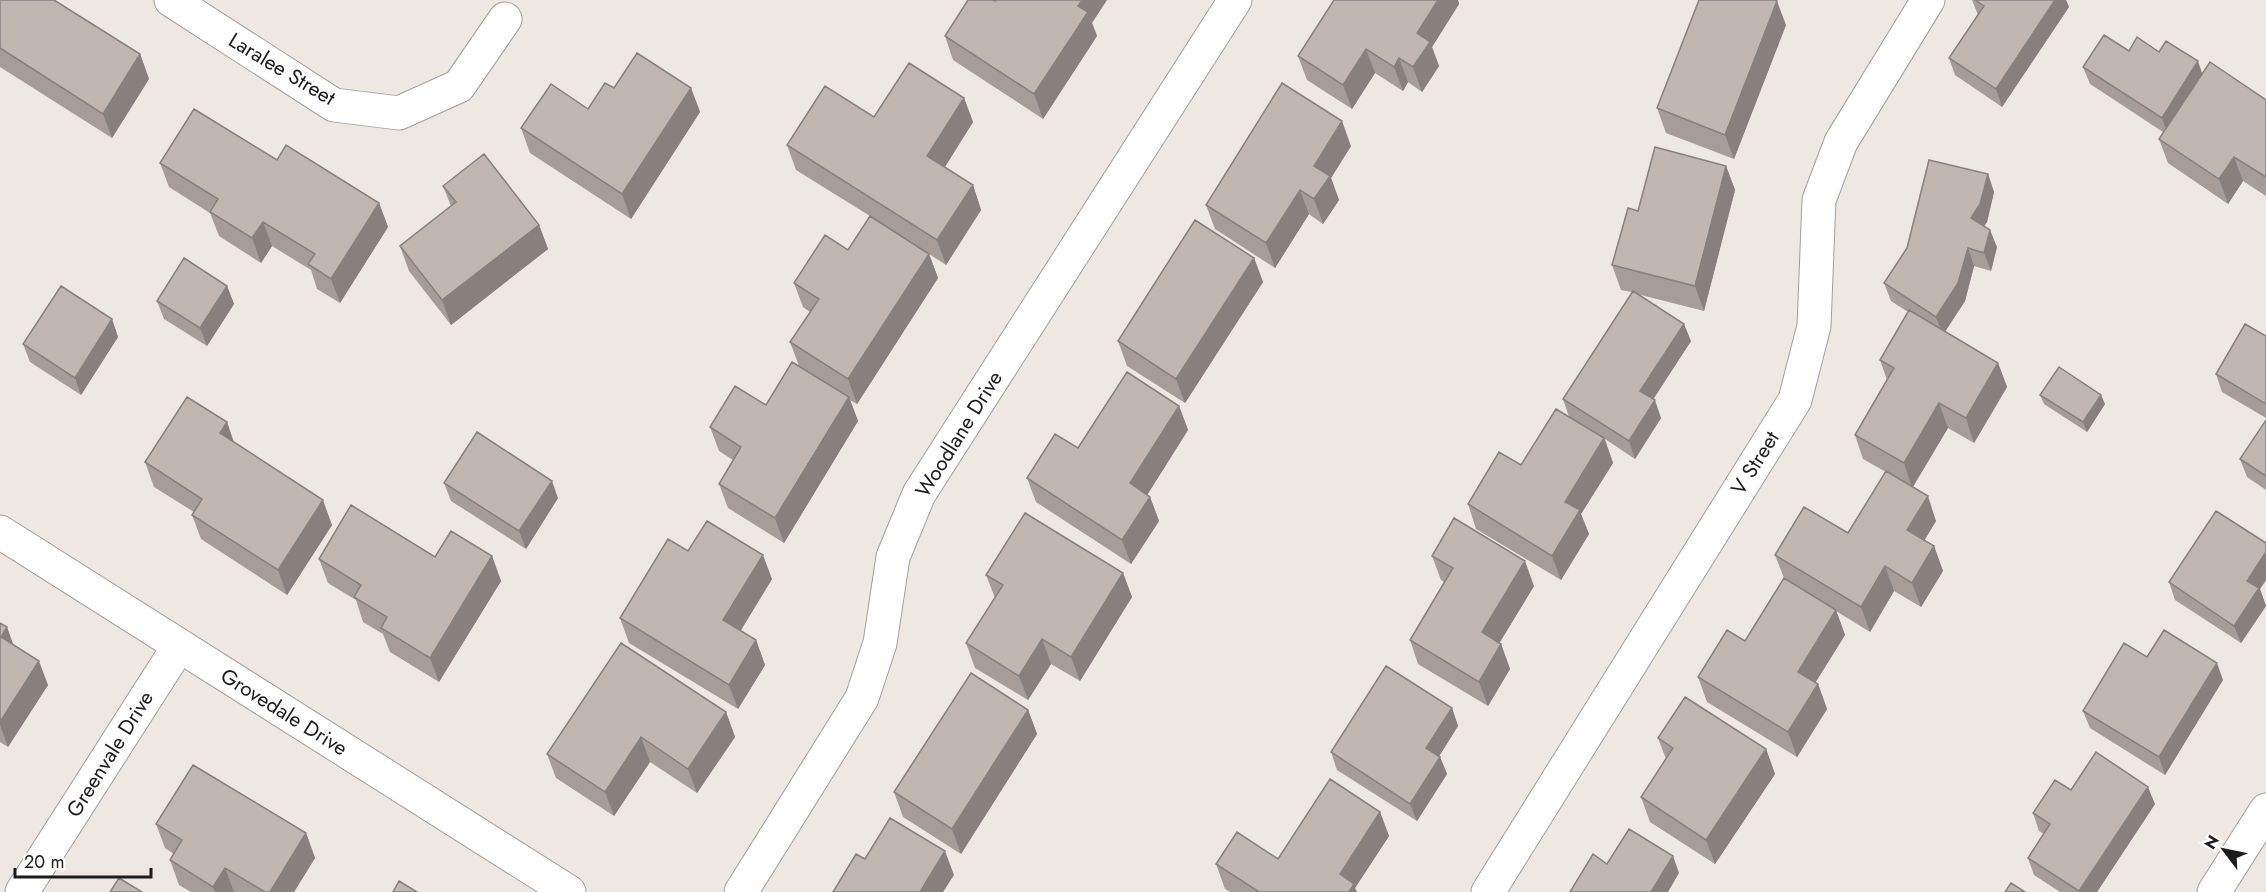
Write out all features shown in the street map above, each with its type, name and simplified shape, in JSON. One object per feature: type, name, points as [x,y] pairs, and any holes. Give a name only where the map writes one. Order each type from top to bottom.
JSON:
[{"type":"street","name":"Laralee Street","points":[[171,0],[334,105],[399,113],[459,86],[505,19]]},
{"type":"street","name":"Woodlane Drive","points":[[741,892],[862,698],[880,643],[893,556],[920,494],[1235,0]]},
{"type":"street","name":"V Street","points":[[1488,892],[1795,400],[1814,326],[1819,200],[1841,142],[1928,0]]},
{"type":"street","name":"Grovedale Drive","points":[[0,532],[569,892]]},
{"type":"street","name":"Greenvale Drive","points":[[22,892],[179,646]]},
{"type":"street","points":[[2214,892],[2266,810]]},
{"type":"building","points":[[0,0],[54,0],[140,54],[103,114],[0,48]]},
{"type":"building","points":[[968,0],[1082,0],[1078,6],[1088,12],[1034,94],[945,36]]},
{"type":"building","points":[[1334,0],[1438,0],[1417,33],[1430,42],[1413,67],[1399,58],[1394,67],[1366,49],[1343,85],[1298,56]]},
{"type":"building","points":[[1699,0],[1777,1],[1725,135],[1657,108]]},
{"type":"building","points":[[1975,0],[2055,0],[1996,89],[1949,58],[1984,6]]},
{"type":"building","points":[[2104,35],[2129,51],[2137,37],[2159,52],[2166,41],[2198,61],[2162,118],[2083,67]]},
{"type":"building","points":[[637,53],[691,88],[622,194],[521,128],[551,84],[588,109],[605,83],[614,88]]},
{"type":"building","points":[[2210,62],[2266,100],[2266,177],[2234,157],[2219,179],[2159,139]]},
{"type":"building","points":[[909,63],[964,98],[927,156],[973,185],[937,240],[787,145],[825,86],[874,117]]},
{"type":"building","points":[[1282,83],[1342,121],[1314,166],[1330,176],[1314,199],[1300,190],[1266,243],[1206,205]]},
{"type":"building","points":[[194,109],[277,160],[286,145],[379,203],[331,279],[308,264],[315,254],[263,222],[252,238],[210,212],[218,199],[160,163]]},
{"type":"building","points":[[1655,147],[1726,166],[1695,286],[1612,265],[1628,208],[1638,211]]},
{"type":"building","points":[[484,154],[539,225],[442,300],[400,246],[456,202],[443,186]]},
{"type":"building","points":[[1929,160],[1988,174],[1980,204],[1971,218],[1990,230],[1984,253],[1968,248],[1958,283],[1936,317],[1884,283],[1907,248]]},
{"type":"building","points":[[870,216],[929,254],[848,379],[790,342],[819,299],[794,283],[825,235],[848,250]]},
{"type":"building","points":[[1195,220],[1254,258],[1176,379],[1118,341]]},
{"type":"building","points":[[184,258],[227,286],[200,328],[157,301]]},
{"type":"building","points":[[61,286],[112,319],[75,378],[23,344]]},
{"type":"building","points":[[1633,291],[1684,324],[1640,391],[1655,400],[1629,441],[1563,399]]},
{"type":"building","points":[[1909,310],[1998,363],[1966,418],[1939,403],[1904,463],[1855,435],[1894,368],[1880,360]]},
{"type":"building","points":[[2245,324],[2266,336],[2266,404],[2216,374]]},
{"type":"building","points":[[792,362],[849,397],[775,518],[719,484],[741,447],[710,427],[735,386],[766,405]]},
{"type":"building","points":[[2059,367],[2101,395],[2083,422],[2040,395]]},
{"type":"building","points":[[1127,372],[1179,406],[1130,483],[1150,497],[1122,540],[1027,478],[1055,434],[1078,448]]},
{"type":"building","points":[[187,397],[227,422],[220,433],[323,500],[278,570],[192,515],[202,499],[145,462]]},
{"type":"building","points":[[1556,409],[1604,438],[1565,502],[1580,510],[1552,556],[1468,504],[1499,452],[1521,465]]},
{"type":"building","points":[[2266,420],[2266,476],[2240,459]]},
{"type":"building","points":[[477,432],[552,481],[519,531],[444,483]]},
{"type":"building","points":[[1886,471],[1928,496],[1907,530],[1934,546],[1912,583],[1885,566],[1861,607],[1775,555],[1804,507],[1848,533]]},
{"type":"building","points":[[351,505],[435,557],[451,531],[492,556],[430,658],[381,628],[387,617],[354,597],[361,585],[319,559]]},
{"type":"building","points":[[2216,511],[2266,543],[2266,552],[2247,581],[2259,588],[2234,626],[2169,582]]},
{"type":"building","points":[[1025,513],[1123,573],[1071,657],[1042,639],[1019,676],[966,643],[1003,585],[986,575]]},
{"type":"building","points":[[1454,518],[1525,561],[1482,632],[1501,644],[1479,682],[1410,640],[1453,568],[1432,556]]},
{"type":"building","points":[[707,521],[763,555],[723,620],[756,640],[729,685],[620,618],[668,539],[688,551]]},
{"type":"building","points":[[1784,578],[1836,610],[1798,672],[1818,684],[1788,732],[1698,677],[1727,630],[1745,641]]},
{"type":"building","points":[[0,623],[7,627],[1,637],[39,661],[0,722]]},
{"type":"building","points":[[2164,630],[2217,663],[2159,757],[2083,711],[2124,643],[2147,657]]},
{"type":"building","points":[[621,643],[726,712],[688,769],[641,737],[605,792],[547,754]]},
{"type":"building","points":[[1386,666],[1452,708],[1426,748],[1440,757],[1410,804],[1331,752]]},
{"type":"building","points":[[971,673],[1028,710],[952,829],[894,792]]},
{"type":"building","points":[[1685,697],[1766,749],[1706,840],[1641,797],[1673,748],[1658,738]]},
{"type":"building","points":[[2096,752],[2148,787],[2079,891],[2028,858],[2050,824],[2033,813],[2055,780],[2071,790]]},
{"type":"building","points":[[193,765],[306,833],[270,892],[265,892],[225,868],[213,887],[170,860],[182,840],[156,824]]},
{"type":"building","points":[[1330,779],[1380,812],[1340,874],[1354,884],[1349,892],[1259,892],[1216,864],[1237,832],[1278,859]]},
{"type":"building","points":[[890,818],[945,851],[920,892],[833,892],[856,854],[865,859]]},
{"type":"building","points":[[1629,829],[1673,856],[1651,892],[1570,892],[1593,854],[1607,864]]},
{"type":"building","points":[[119,878],[142,892],[110,892]]},
{"type":"building","points":[[399,881],[417,892],[393,892]]},
{"type":"building","points":[[2011,883],[2025,892],[2005,892]]}]
